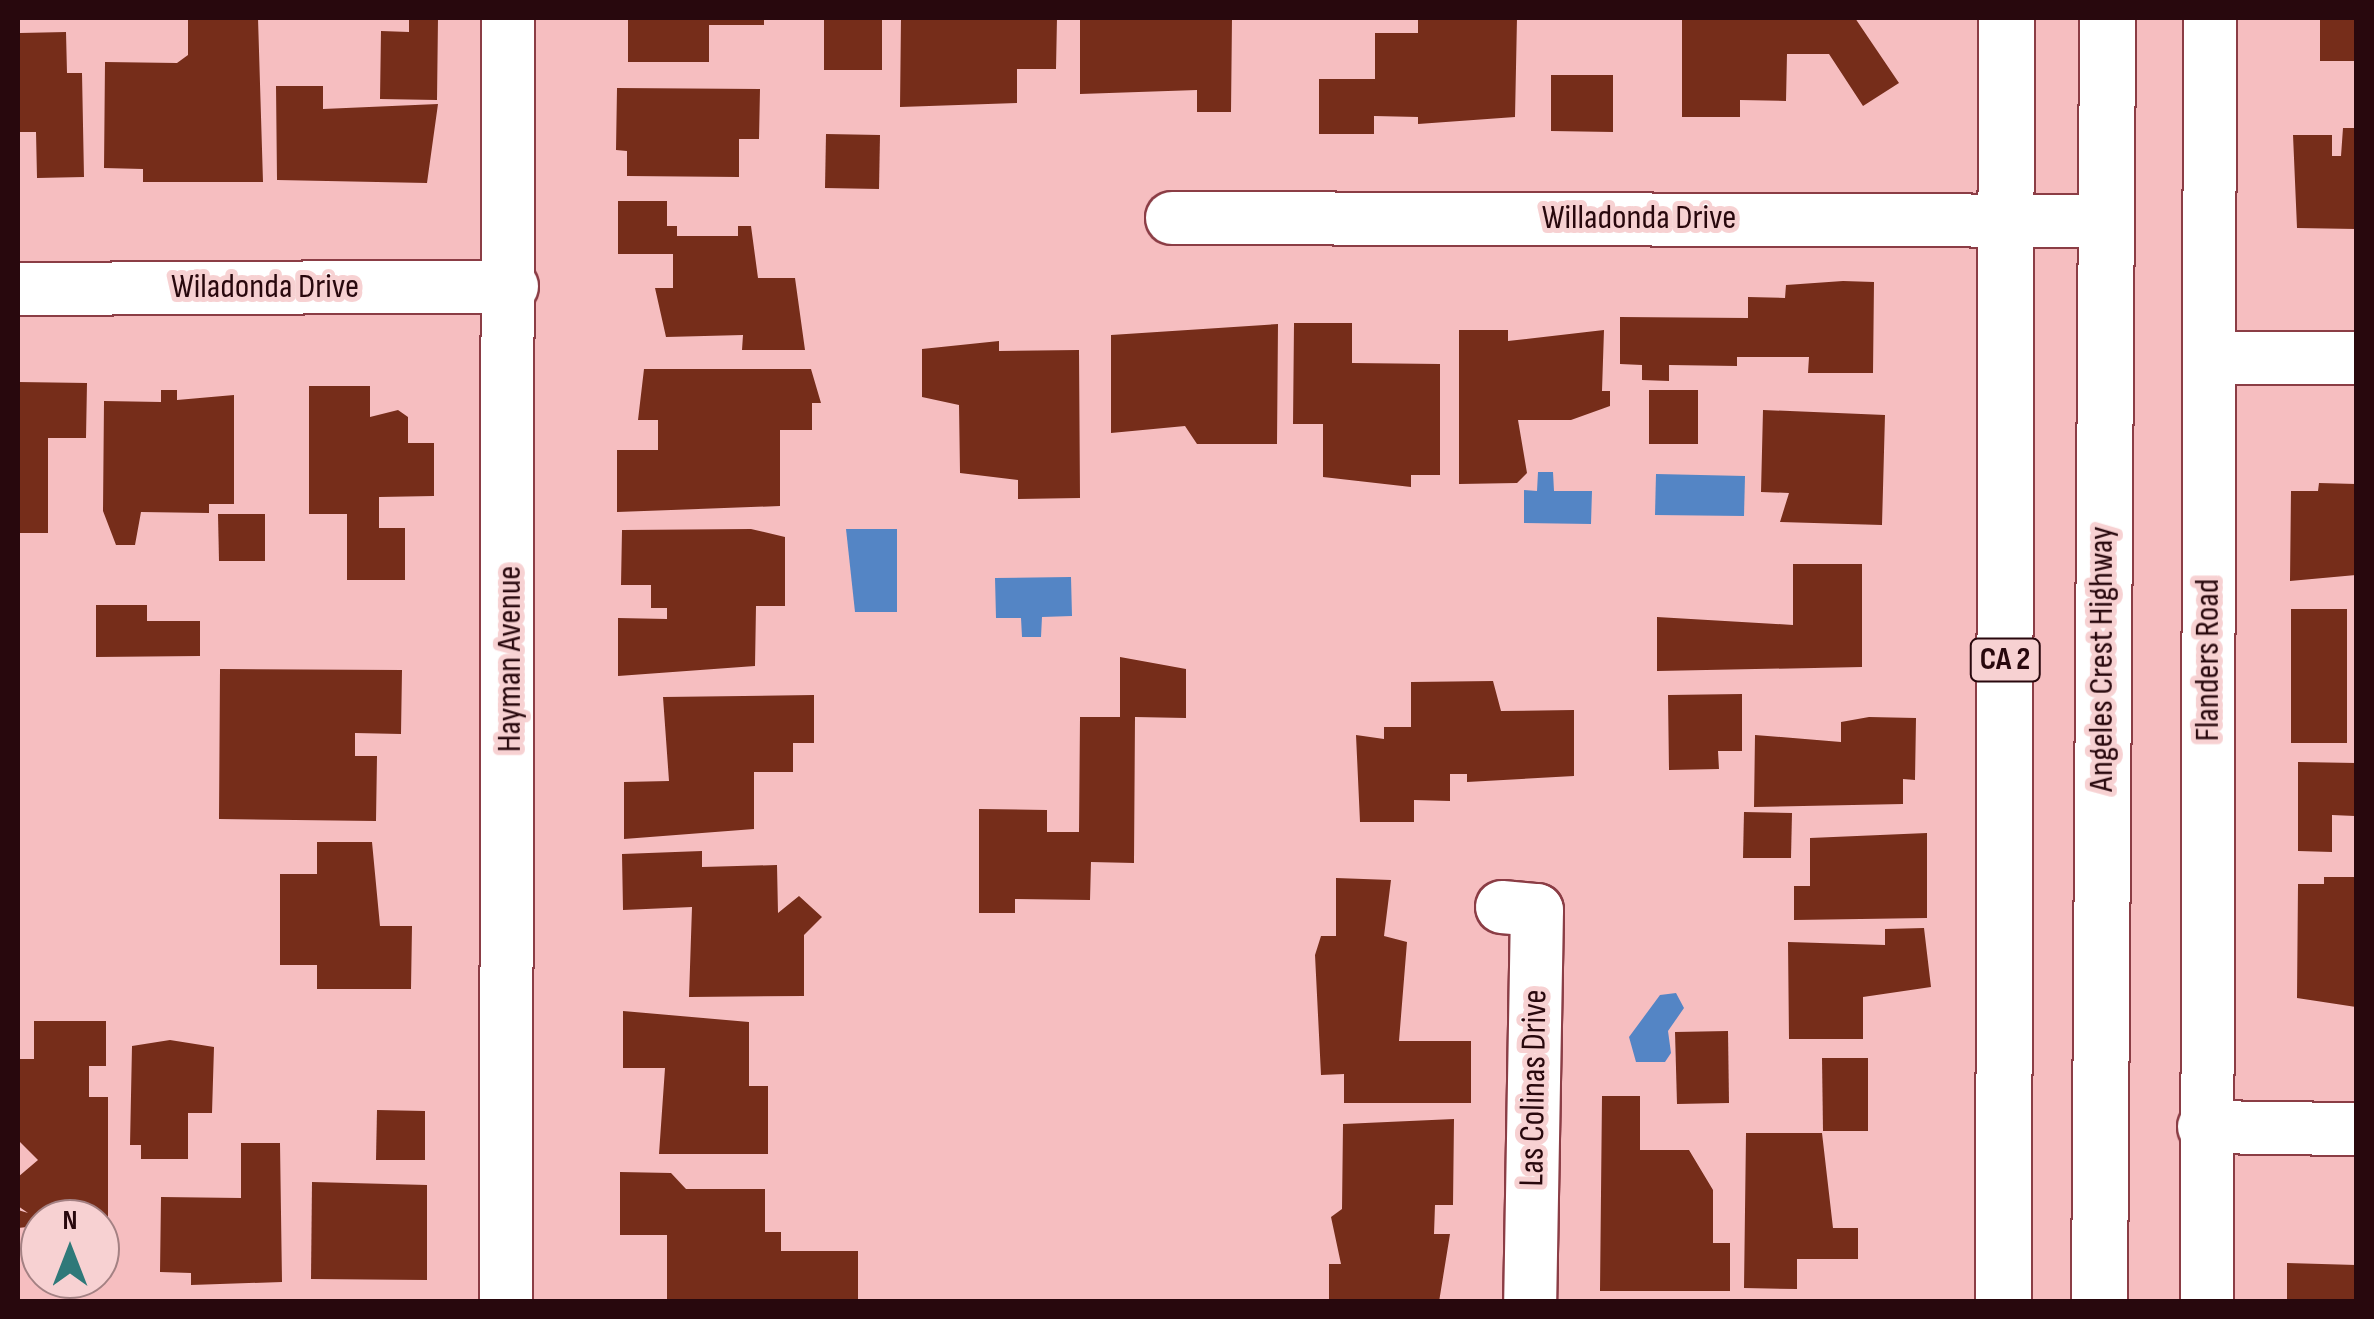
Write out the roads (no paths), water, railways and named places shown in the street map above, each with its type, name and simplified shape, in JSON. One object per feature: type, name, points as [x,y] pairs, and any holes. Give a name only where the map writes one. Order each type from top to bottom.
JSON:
[{"type":"main road","name":"CA 2","points":[[2002,1302],[2006,18]]},
{"type":"main road","name":"Angeles Crest Highway","points":[[2099,1302],[2106,18]]},
{"type":"street","name":"Hayman Avenue","points":[[506,1302],[512,286],[508,18]]},
{"type":"street","name":"Flanders Road","points":[[2207,1302],[2204,1127],[2210,18]]},
{"type":"street","name":"Willadonda Drive","points":[[1172,218],[2105,221]]},
{"type":"street","name":"Wiladonda Drive","points":[[18,288],[512,286]]},
{"type":"street","points":[[2210,358],[2356,358]]},
{"type":"street","name":"Las Colinas Drive","points":[[1502,907],[1537,910],[1530,1302]]},
{"type":"street","points":[[2204,1127],[2356,1129]]},
{"type":"water","points":[[1538,472],[1553,472],[1554,491],[1592,491],[1591,524],[1524,523],[1524,490],[1537,491]]},
{"type":"water","points":[[1656,474],[1745,476],[1744,516],[1655,515]]},
{"type":"water","points":[[846,529],[897,529],[897,612],[855,612]]},
{"type":"water","points":[[1071,577],[1072,616],[1042,617],[1041,637],[1022,637],[1021,618],[996,618],[995,578]]},
{"type":"water","points":[[1676,993],[1684,1008],[1668,1031],[1671,1053],[1665,1062],[1636,1062],[1629,1037],[1660,995]]}]
